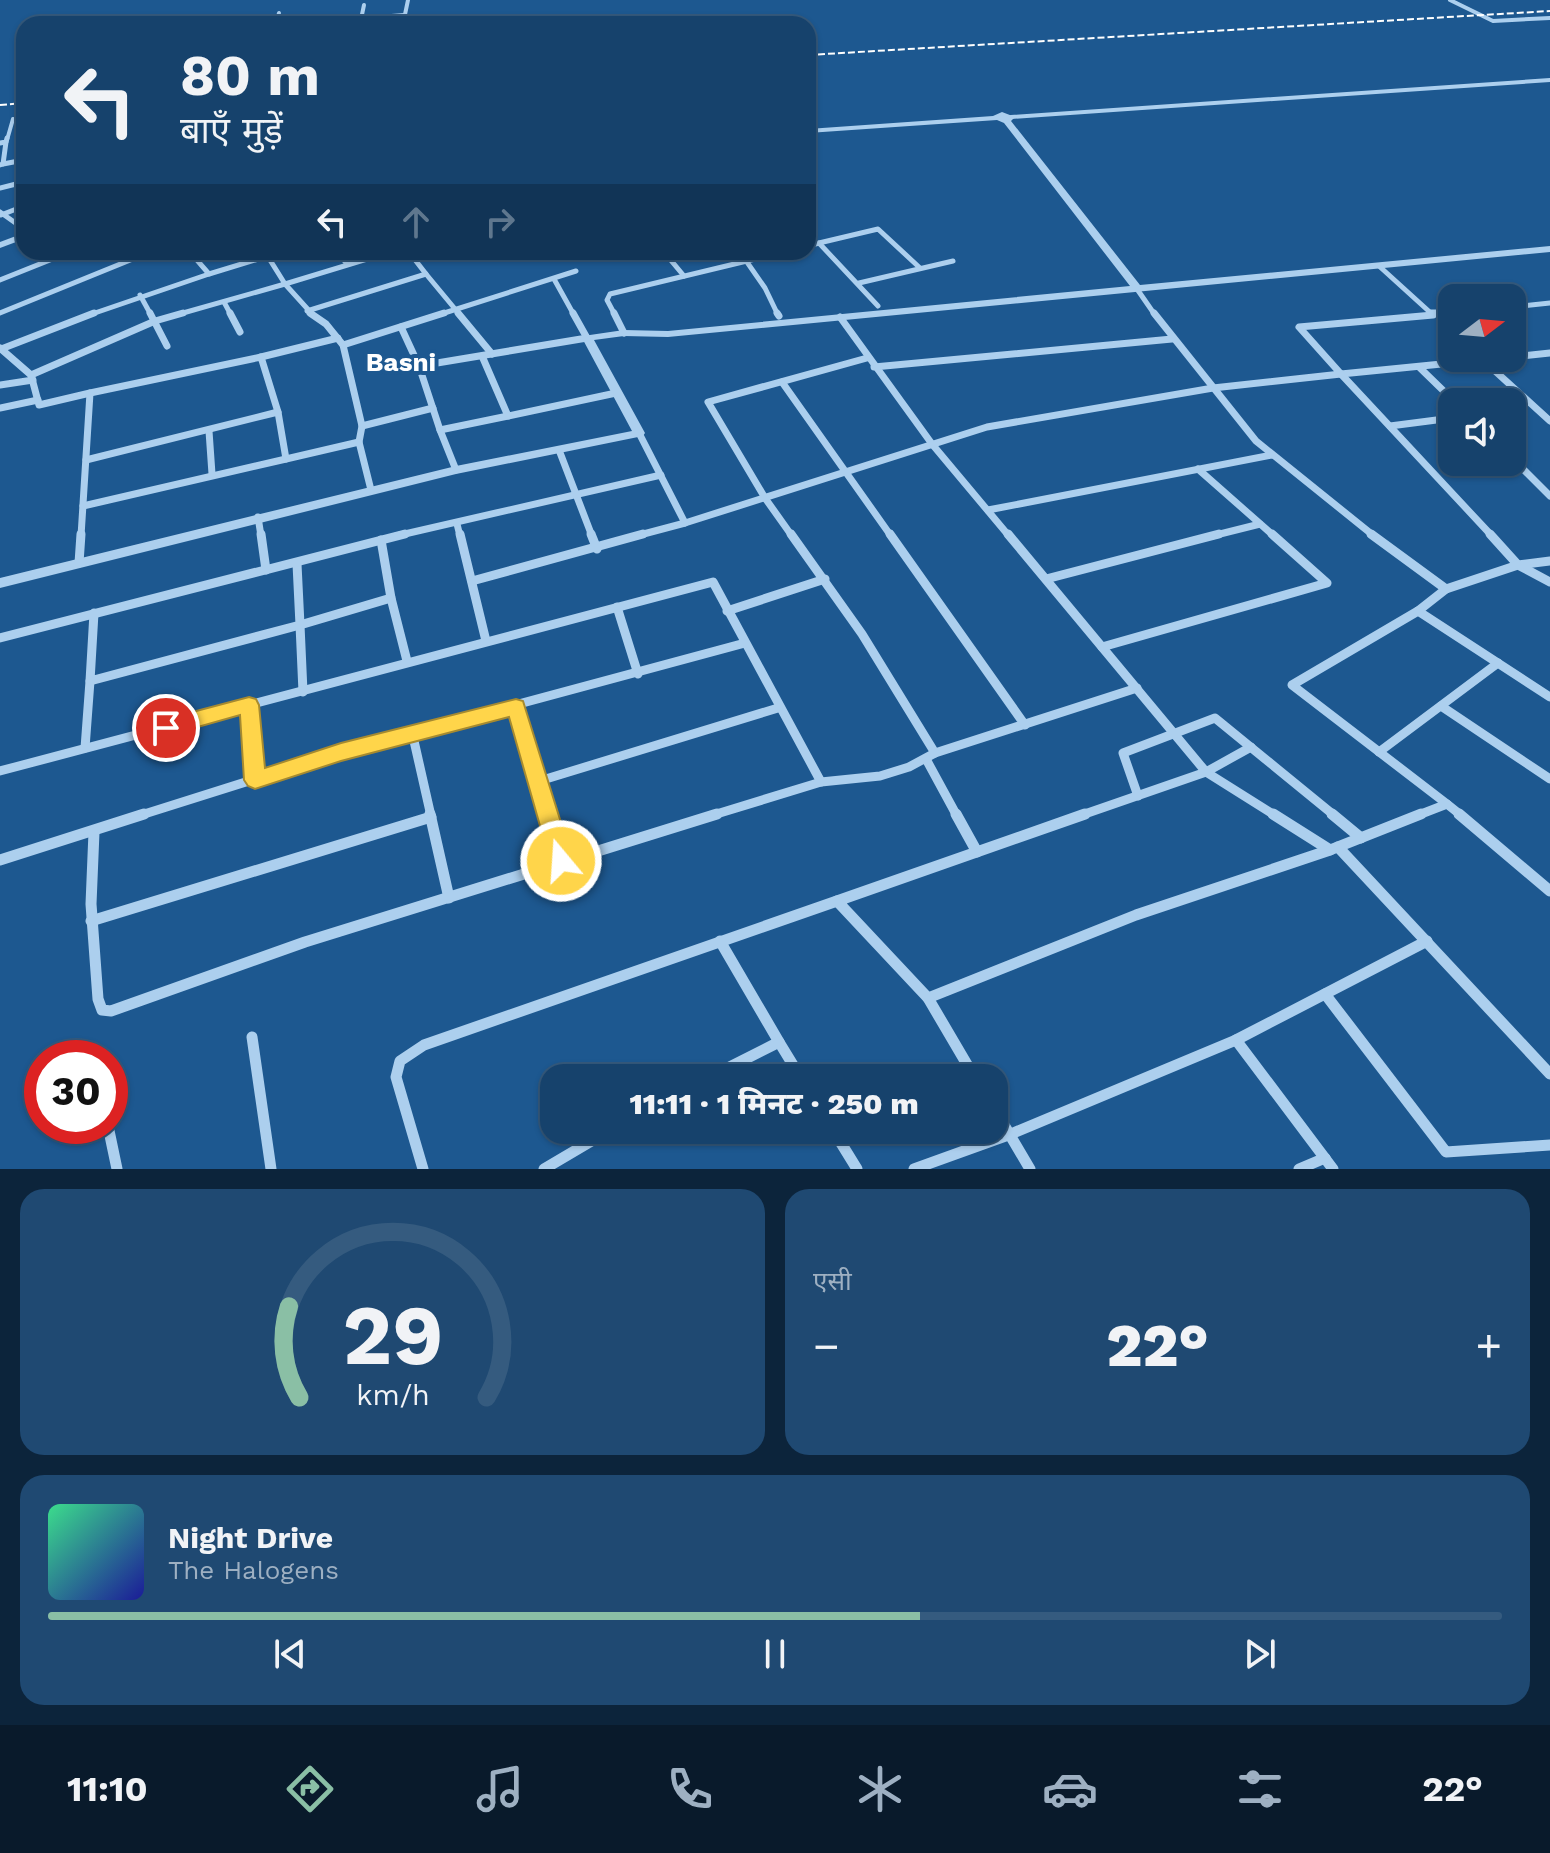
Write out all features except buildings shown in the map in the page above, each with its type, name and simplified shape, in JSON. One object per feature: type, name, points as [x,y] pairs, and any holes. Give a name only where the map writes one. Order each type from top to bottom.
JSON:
[{"type":"street","points":[[397,16],[404,15],[408,0]]},
{"type":"street","points":[[1451,0],[1493,21],[1550,18]]},
{"type":"street","points":[[361,16],[364,5]]},
{"type":"street","points":[[320,16],[321,9]]},
{"type":"street","points":[[816,131],[1550,80]]},
{"type":"street","points":[[2,165],[3,142],[13,119]]},
{"type":"street","points":[[1005,119],[1172,339],[1256,441],[1446,589]]},
{"type":"street","points":[[816,244],[878,229],[920,268]]},
{"type":"street","points":[[819,243],[878,306]]},
{"type":"street","points":[[1341,267],[1379,266],[1550,246]]},
{"type":"street","points":[[419,366],[587,338],[655,335],[1550,246]]},
{"type":"street","points":[[0,280],[50,260]]},
{"type":"street","points":[[0,313],[130,260]]},
{"type":"street","points":[[197,260],[209,274]]},
{"type":"street","points":[[250,260],[140,295],[0,349],[32,377],[39,405],[401,327],[576,271]]},
{"type":"street","points":[[271,260],[307,311],[341,341],[362,426],[359,442],[371,490]]},
{"type":"street","points":[[344,260],[347,264]]},
{"type":"street","points":[[0,385],[32,377],[155,321],[361,260]]},
{"type":"street","points":[[415,260],[492,354]]},
{"type":"street","points":[[671,260],[684,276]]},
{"type":"street","points":[[627,334],[607,297],[753,260]]},
{"type":"street","points":[[859,283],[953,261]]},
{"type":"street","points":[[745,262],[765,288],[779,316]]},
{"type":"street","points":[[1379,266],[1433,315]]},
{"type":"street","points":[[307,311],[426,274]]},
{"type":"street","points":[[554,279],[685,523]]},
{"type":"street","points":[[627,334],[878,306],[1134,286]]},
{"type":"street","points":[[140,295],[167,346]]},
{"type":"street","points":[[224,302],[240,332]]},
{"type":"street","points":[[1526,306],[1550,303]]},
{"type":"street","points":[[1438,314],[1299,327],[1518,565],[1550,582]]},
{"type":"street","points":[[840,317],[932,444],[1206,772],[1334,848],[1427,941],[1550,1074]]},
{"type":"street","points":[[401,327],[419,366],[456,470]]},
{"type":"street","points":[[874,367],[1172,339]]},
{"type":"street","points":[[1526,356],[1550,353]]},
{"type":"street","points":[[482,356],[508,416]]},
{"type":"street","points":[[261,357],[278,412],[286,459]]},
{"type":"street","points":[[867,358],[708,402],[765,498],[825,579],[931,756],[977,852]]},
{"type":"street","points":[[472,581],[685,523],[987,427],[1213,388],[1438,365]]},
{"type":"street","points":[[1419,367],[1441,388]]},
{"type":"street","points":[[1496,372],[1550,421]]},
{"type":"street","points":[[782,382],[1025,725]]},
{"type":"street","points":[[79,563],[90,393]]},
{"type":"street","points":[[440,430],[616,393]]},
{"type":"street","points":[[0,408],[38,400]]},
{"type":"street","points":[[362,426],[433,408]]},
{"type":"street","points":[[86,460],[278,412]]},
{"type":"street","points":[[1390,426],[1438,420]]},
{"type":"street","points":[[209,431],[212,474]]},
{"type":"street","points":[[0,583],[456,470],[639,433]]},
{"type":"street","points":[[83,506],[359,442]]},
{"type":"street","points":[[559,450],[597,549]]},
{"type":"street","points":[[988,510],[1272,455]]},
{"type":"street","points":[[1102,647],[1327,583],[1198,469]]},
{"type":"street","points":[[1526,472],[1550,496]]},
{"type":"street","points":[[0,638],[381,540],[661,475]]},
{"type":"street","points":[[258,517],[266,570]]},
{"type":"street","points":[[457,524],[486,641]]},
{"type":"street","points":[[1046,579],[1260,524]]},
{"type":"street","points":[[381,540],[391,598],[407,661]]},
{"type":"street","points":[[1550,561],[1518,565],[1446,589],[1418,611],[1292,685],[1447,804],[1550,891]]},
{"type":"street","points":[[297,564],[303,692]]},
{"type":"street","points":[[727,611],[825,579]]},
{"type":"street","points":[[0,771],[713,582],[778,708],[821,782]]},
{"type":"street","points":[[90,681],[391,598]]},
{"type":"street","points":[[617,607],[638,674]]},
{"type":"street","points":[[1418,611],[1550,697]]},
{"type":"street","points":[[85,748],[94,613]]},
{"type":"street","points":[[0,860],[412,732],[516,707],[745,643]]},
{"type":"street","points":[[1379,752],[1498,663]]},
{"type":"street","points":[[94,832],[91,921],[98,999],[102,1010],[111,1011],[305,942],[561,861],[821,782],[863,781],[1137,688]]},
{"type":"street","points":[[249,705],[255,780]]},
{"type":"street","points":[[1441,706],[1550,779]]},
{"type":"street","points":[[516,707],[561,861]]},
{"type":"street","points":[[536,782],[778,708]]},
{"type":"street","points":[[1138,796],[1123,753],[1215,718],[1361,838]]},
{"type":"street","points":[[412,732],[449,898]]},
{"type":"street","points":[[423,1169],[396,1077],[400,1061],[424,1045],[1206,772],[1251,747]]},
{"type":"street","points":[[928,998],[1136,915],[1334,848],[1447,804]]},
{"type":"street","points":[[91,921],[431,817]]},
{"type":"street","points":[[837,901],[928,998],[967,1064]]},
{"type":"street","points":[[720,941],[792,1064]]},
{"type":"street","points":[[914,1169],[1011,1134],[1236,1040],[1427,941]]},
{"type":"street","points":[[1325,994],[1446,1152],[1550,1145]]},
{"type":"street","points":[[252,1037],[271,1169]]},
{"type":"street","points":[[1236,1040],[1329,1164],[1299,1169]]},
{"type":"street","points":[[736,1064],[779,1042]]},
{"type":"street","points":[[1008,1129],[1030,1169]]},
{"type":"street","points":[[112,1144],[117,1169]]},
{"type":"street","points":[[544,1169],[586,1144]]},
{"type":"street","points":[[842,1144],[857,1169]]},
{"type":"railway","points":[[816,55],[1550,11]]},
{"type":"railway","points":[[0,105],[16,104]]},
{"type":"district","name":"Basni","points":[[401,362]]},
{"type":"route","points":[[166,728],[249,705],[255,780],[412,732],[516,707],[561,861]]}]
